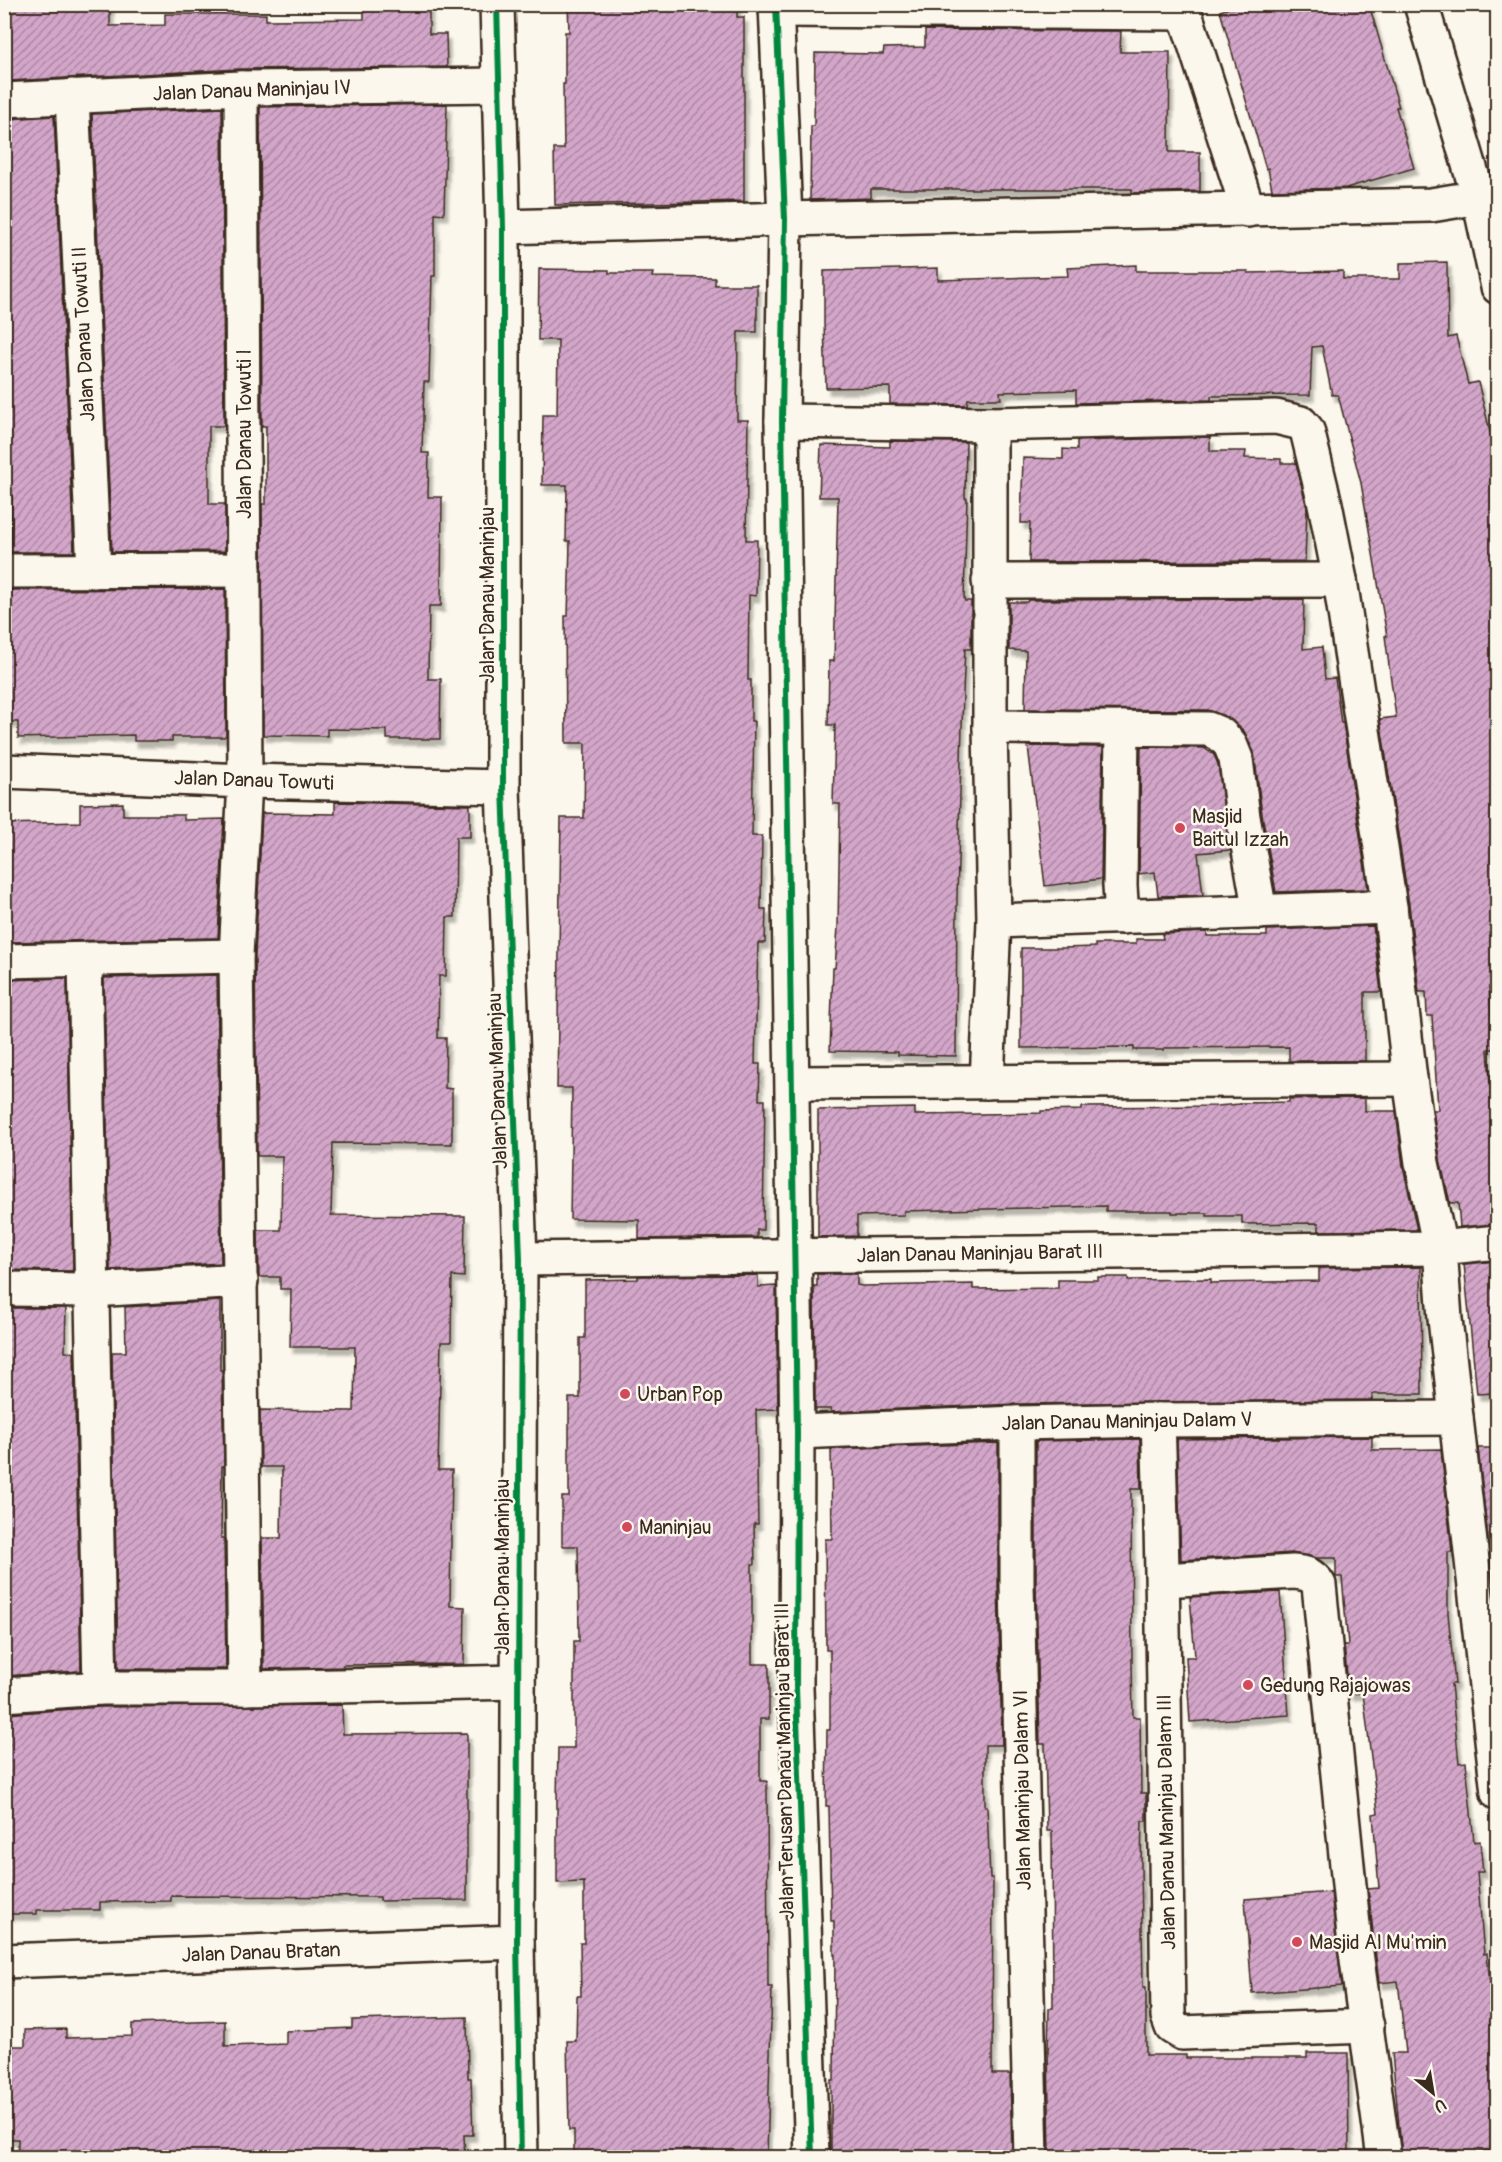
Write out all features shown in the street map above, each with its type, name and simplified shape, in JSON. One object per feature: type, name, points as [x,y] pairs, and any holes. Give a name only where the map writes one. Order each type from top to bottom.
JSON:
[{"type":"street","name":"Jalan Danau Maninjau","points":[[497,4],[503,226],[503,787],[520,1259],[517,1942],[521,2157]]},
{"type":"street","points":[[1421,4],[1488,196],[1497,287]]},
{"type":"street","points":[[776,7],[1183,9],[1248,210]]},
{"type":"street","name":"Jalan Terusan Danau Maninjau Barat III","points":[[776,7],[785,219],[782,421],[797,1432],[796,1687],[812,2157]]},
{"type":"street","name":"Jalan Danau Maninjau IV","points":[[4,100],[241,88],[500,85]]},
{"type":"street","name":"Jalan Danau Towuti I","points":[[241,88],[245,781],[236,956],[246,1688]]},
{"type":"street","name":"Jalan Danau Towuti II","points":[[72,96],[94,571]]},
{"type":"street","points":[[503,226],[1431,206],[1488,196]]},
{"type":"street","points":[[782,421],[990,424],[1276,417],[1301,423],[1307,430],[1314,450],[1340,580],[1390,907],[1422,1163],[1440,1248],[1497,1793]]},
{"type":"street","points":[[987,1082],[994,921],[990,727],[990,424]]},
{"type":"street","points":[[4,571],[244,570]]},
{"type":"street","points":[[989,581],[1340,580]]},
{"type":"street","points":[[990,727],[1208,729],[1220,734],[1230,744],[1236,759],[1243,817],[1260,912]]},
{"type":"street","points":[[1122,728],[1120,886],[1122,916]]},
{"type":"street","name":"Jalan Danau Towuti","points":[[4,771],[245,781],[503,787]]},
{"type":"street","points":[[994,921],[1390,907]]},
{"type":"street","points":[[4,961],[236,956]]},
{"type":"street","points":[[85,960],[100,1688]]},
{"type":"street","points":[[793,1083],[1410,1079]]},
{"type":"street","name":"Jalan Danau Maninjau Barat III","points":[[520,1259],[1440,1248],[1497,1242]]},
{"type":"street","points":[[4,1289],[92,1290],[241,1281]]},
{"type":"street","name":"Jalan Danau Maninjau Dalam V","points":[[797,1432],[1158,1420],[1456,1418]]},
{"type":"street","name":"Jalan Danau Maninjau Dalam III","points":[[1158,1420],[1164,1580],[1168,2016],[1172,2027],[1182,2033],[1367,2026]]},
{"type":"street","name":"Jalan Maninjau Dalam VI","points":[[1017,1423],[1017,1584],[1031,2157]]},
{"type":"street","points":[[1164,1580],[1293,1572],[1308,1573],[1319,1585],[1355,1945],[1384,2157]]},
{"type":"street","points":[[4,1695],[100,1688],[246,1688],[518,1682]]},
{"type":"street","name":"Jalan Danau Bratan","points":[[4,1961],[517,1942]]},
{"type":"building","points":[[364,4],[429,4],[429,34],[446,34],[447,67],[240,69],[8,81],[8,67],[4,67],[4,8],[110,5],[110,26],[165,25],[165,14],[266,14],[266,20],[364,19]]},
{"type":"building","points":[[568,4],[737,4],[737,17],[744,17],[744,201],[555,205],[554,149],[564,149],[563,84],[565,84],[565,32],[569,32]]},
{"type":"building","points":[[1242,4],[1369,4],[1414,168],[1346,188],[1272,190],[1268,168],[1266,169],[1220,11]]},
{"type":"building","points":[[925,30],[1121,31],[1120,52],[1170,52],[1169,152],[1200,152],[1200,191],[1132,193],[1132,189],[871,189],[871,198],[810,200],[815,53],[883,54],[884,48],[925,47]]},
{"type":"building","points":[[447,104],[444,214],[435,213],[435,276],[432,276],[429,382],[424,382],[422,453],[429,453],[428,497],[442,497],[441,606],[429,606],[428,679],[441,679],[440,739],[387,739],[387,730],[327,729],[327,736],[263,735],[262,504],[266,504],[266,426],[262,426],[260,107]]},
{"type":"building","points":[[222,108],[224,426],[209,426],[209,504],[225,504],[225,551],[112,552],[92,114]]},
{"type":"building","points":[[54,116],[74,552],[11,552],[12,493],[4,493],[4,369],[7,369],[9,329],[8,212],[4,212],[4,170],[8,170],[8,119]]},
{"type":"building","points":[[1447,262],[1448,338],[1456,336],[1468,384],[1478,382],[1497,460],[1497,986],[1489,987],[1494,1049],[1488,1049],[1497,1181],[1497,1224],[1460,1227],[1458,1203],[1450,1203],[1440,1160],[1433,1110],[1438,1110],[1432,1016],[1427,1016],[1426,992],[1419,992],[1409,904],[1380,719],[1396,717],[1385,636],[1387,636],[1361,483],[1338,395],[1332,395],[1322,346],[1312,347],[1310,395],[1211,396],[1211,400],[1076,403],[1076,390],[1000,392],[1001,399],[968,399],[967,405],[890,404],[890,387],[826,388],[824,323],[824,271],[938,268],[938,280],[1068,276],[1067,268],[1136,265],[1136,271],[1248,271],[1248,273],[1343,271],[1343,279],[1400,279],[1400,263]]},
{"type":"building","points":[[539,269],[653,273],[652,277],[715,278],[715,285],[757,285],[757,332],[738,332],[737,420],[748,420],[746,540],[757,540],[756,596],[749,595],[748,680],[751,680],[751,721],[754,721],[752,836],[762,836],[761,909],[766,909],[765,943],[758,943],[755,1064],[760,1064],[759,1100],[765,1100],[763,1230],[757,1230],[757,1237],[639,1239],[639,1220],[570,1219],[572,1088],[557,1088],[561,818],[584,818],[585,743],[566,743],[565,616],[568,616],[570,541],[566,541],[567,485],[542,485],[543,415],[557,415],[558,340],[538,340]]},
{"type":"building","points":[[1210,437],[1210,451],[1246,451],[1245,458],[1281,459],[1281,463],[1296,463],[1307,508],[1305,561],[1029,562],[1030,523],[1021,523],[1023,458],[1063,459],[1063,449],[1077,450],[1077,441]]},
{"type":"building","points":[[890,441],[966,442],[964,599],[971,601],[971,649],[965,649],[963,693],[957,897],[956,1056],[830,1051],[833,968],[835,968],[838,927],[840,804],[833,804],[835,725],[828,725],[829,661],[834,661],[838,497],[819,497],[821,445],[890,447]]},
{"type":"building","points":[[225,589],[226,735],[224,737],[172,737],[172,741],[134,741],[134,735],[18,738],[18,722],[4,722],[4,601],[11,601],[11,590]]},
{"type":"building","points":[[1304,599],[1303,649],[1322,647],[1325,679],[1335,678],[1368,889],[1276,892],[1254,752],[1244,731],[1227,717],[1208,710],[1025,709],[1026,651],[1009,650],[1009,602],[1027,602],[1028,600]]},
{"type":"building","points":[[1028,746],[1103,747],[1101,879],[1045,886]]},
{"type":"building","points":[[1141,747],[1204,748],[1214,755],[1218,764],[1230,850],[1198,853],[1203,895],[1158,896],[1155,872],[1139,874]]},
{"type":"building","points":[[335,802],[470,805],[470,837],[456,837],[455,917],[447,917],[446,976],[439,976],[438,1038],[446,1038],[445,1088],[452,1089],[452,1144],[333,1143],[331,1215],[465,1216],[464,1277],[452,1276],[451,1342],[441,1342],[438,1470],[452,1470],[450,1606],[465,1607],[464,1664],[343,1665],[343,1667],[264,1669],[262,1538],[281,1538],[282,1467],[261,1467],[260,1410],[354,1411],[355,1347],[290,1347],[291,1289],[280,1289],[280,1277],[259,1277],[258,1230],[281,1230],[282,1156],[257,1156],[255,956],[262,813],[335,814]]},
{"type":"building","points":[[123,803],[123,815],[184,815],[184,820],[224,819],[218,938],[8,942],[8,873],[4,873],[4,824],[80,822],[80,804]]},
{"type":"building","points":[[1373,926],[1381,992],[1365,992],[1365,1061],[1289,1061],[1289,1047],[1164,1048],[1164,1050],[1134,1050],[1134,1047],[1021,1048],[1021,948],[1136,944],[1136,939],[1163,939],[1162,934],[1207,932],[1207,936],[1267,936],[1267,930]]},
{"type":"building","points":[[217,975],[221,1263],[110,1270],[104,978]]},
{"type":"building","points":[[67,978],[73,1271],[4,1270],[4,993],[8,993],[8,980]]},
{"type":"building","points":[[1365,1098],[1365,1111],[1396,1111],[1403,1166],[1417,1230],[1319,1231],[1319,1223],[1242,1224],[1242,1216],[1207,1216],[1207,1213],[1172,1213],[1172,1211],[1106,1211],[1106,1206],[904,1211],[904,1215],[857,1216],[857,1236],[818,1237],[818,1110],[915,1108],[915,1115],[1041,1113],[1041,1111],[1082,1110],[1082,1107],[1217,1106],[1289,1102],[1289,1099]]},
{"type":"building","points":[[1497,1261],[1497,1393],[1477,1394],[1464,1264]]},
{"type":"building","points":[[1421,1267],[1422,1394],[1372,1394],[1372,1400],[1017,1404],[831,1412],[831,1409],[815,1409],[814,1286],[817,1286],[817,1274],[857,1274],[857,1285],[862,1286],[973,1284],[973,1289],[1058,1288],[1058,1280],[1098,1280],[1098,1277],[1128,1277],[1128,1280],[1211,1279],[1211,1283],[1319,1281],[1319,1268]]},
{"type":"building","points":[[758,1275],[758,1287],[776,1286],[778,1409],[756,1410],[758,1524],[754,1524],[755,1564],[752,1564],[752,1664],[769,1664],[769,1719],[760,1719],[760,1781],[767,1781],[768,1987],[772,1987],[767,2157],[574,2157],[574,2130],[569,2130],[567,2041],[576,2041],[577,1996],[581,1996],[580,1943],[584,1943],[584,1882],[557,1883],[557,1800],[558,1748],[574,1748],[574,1641],[579,1641],[578,1546],[562,1546],[562,1497],[569,1497],[569,1398],[580,1398],[580,1338],[585,1338],[585,1280],[638,1279],[638,1276]]},
{"type":"building","points":[[220,1301],[224,1466],[222,1466],[221,1538],[224,1538],[226,1669],[118,1669],[112,1352],[126,1352],[125,1307]]},
{"type":"building","points":[[4,1308],[66,1308],[65,1352],[74,1352],[81,1671],[4,1676]]},
{"type":"building","points":[[1372,1437],[1372,1450],[1441,1449],[1452,1552],[1448,1552],[1448,1613],[1455,1684],[1451,1684],[1459,1763],[1466,1762],[1474,1842],[1480,1841],[1483,1872],[1477,1872],[1484,1954],[1487,1953],[1495,2033],[1497,2033],[1497,2150],[1432,2157],[1402,2157],[1392,2053],[1406,2053],[1398,1981],[1379,1983],[1368,1889],[1379,1888],[1373,1814],[1378,1813],[1363,1693],[1349,1694],[1344,1645],[1348,1645],[1342,1577],[1336,1577],[1336,1558],[1316,1558],[1292,1553],[1181,1560],[1177,1439]]},
{"type":"building","points":[[1140,1439],[1141,1489],[1131,1489],[1132,1661],[1133,1717],[1140,1717],[1141,1793],[1146,1793],[1146,1821],[1142,1821],[1141,1864],[1146,2055],[1186,2055],[1186,2058],[1307,2058],[1307,2053],[1348,2053],[1349,2157],[1050,2157],[1048,2050],[1049,2008],[1053,2008],[1052,1831],[1047,1831],[1045,1744],[1040,1744],[1036,1584],[1036,1441]]},
{"type":"building","points":[[998,1443],[998,1584],[1002,1745],[985,1745],[985,1806],[987,1806],[990,1878],[993,1878],[992,2074],[1010,2074],[1012,2157],[831,2157],[835,1955],[834,1921],[831,1921],[829,1806],[826,1806],[827,1730],[830,1730],[830,1650],[826,1650],[825,1539],[832,1539],[831,1449]]},
{"type":"building","points":[[1478,1448],[1497,1448],[1497,1547],[1489,1548]]},
{"type":"building","points":[[1280,1592],[1289,1715],[1190,1722],[1186,1657],[1195,1657],[1190,1597]]},
{"type":"building","points":[[342,1705],[343,1734],[467,1733],[467,1900],[380,1901],[380,1897],[171,1896],[171,1901],[100,1902],[100,1910],[37,1910],[37,1914],[4,1914],[6,1714],[101,1707]]},
{"type":"building","name":"Masjid Al Mu'min","points":[[1331,1892],[1342,1986],[1252,1993],[1245,1899]]},
{"type":"building","points":[[467,2017],[468,2078],[471,2078],[473,2135],[464,2135],[465,2157],[18,2157],[18,2139],[4,2139],[4,2046],[25,2046],[25,2030],[66,2029],[66,2038],[132,2036],[132,2024],[225,2021],[225,2046],[286,2044],[286,2031],[352,2028],[352,2020]]},
{"type":"cycle path","points":[[497,4],[503,227],[503,787],[520,1259],[517,1942],[521,2158]]},
{"type":"cycle path","points":[[776,4],[785,219],[782,421],[797,1432],[796,1687],[812,2158]]},
{"type":"place","name":"Masjid Baitul Izzah","points":[[1180,828]]},
{"type":"place","name":"Urban Pop","points":[[625,1394]]},
{"type":"place","name":"Maninjau","points":[[627,1527]]},
{"type":"place","name":"Gedung Rajajowas","points":[[1248,1685]]},
{"type":"place","name":"Masjid Al Mu'min","points":[[1297,1942]]}]
